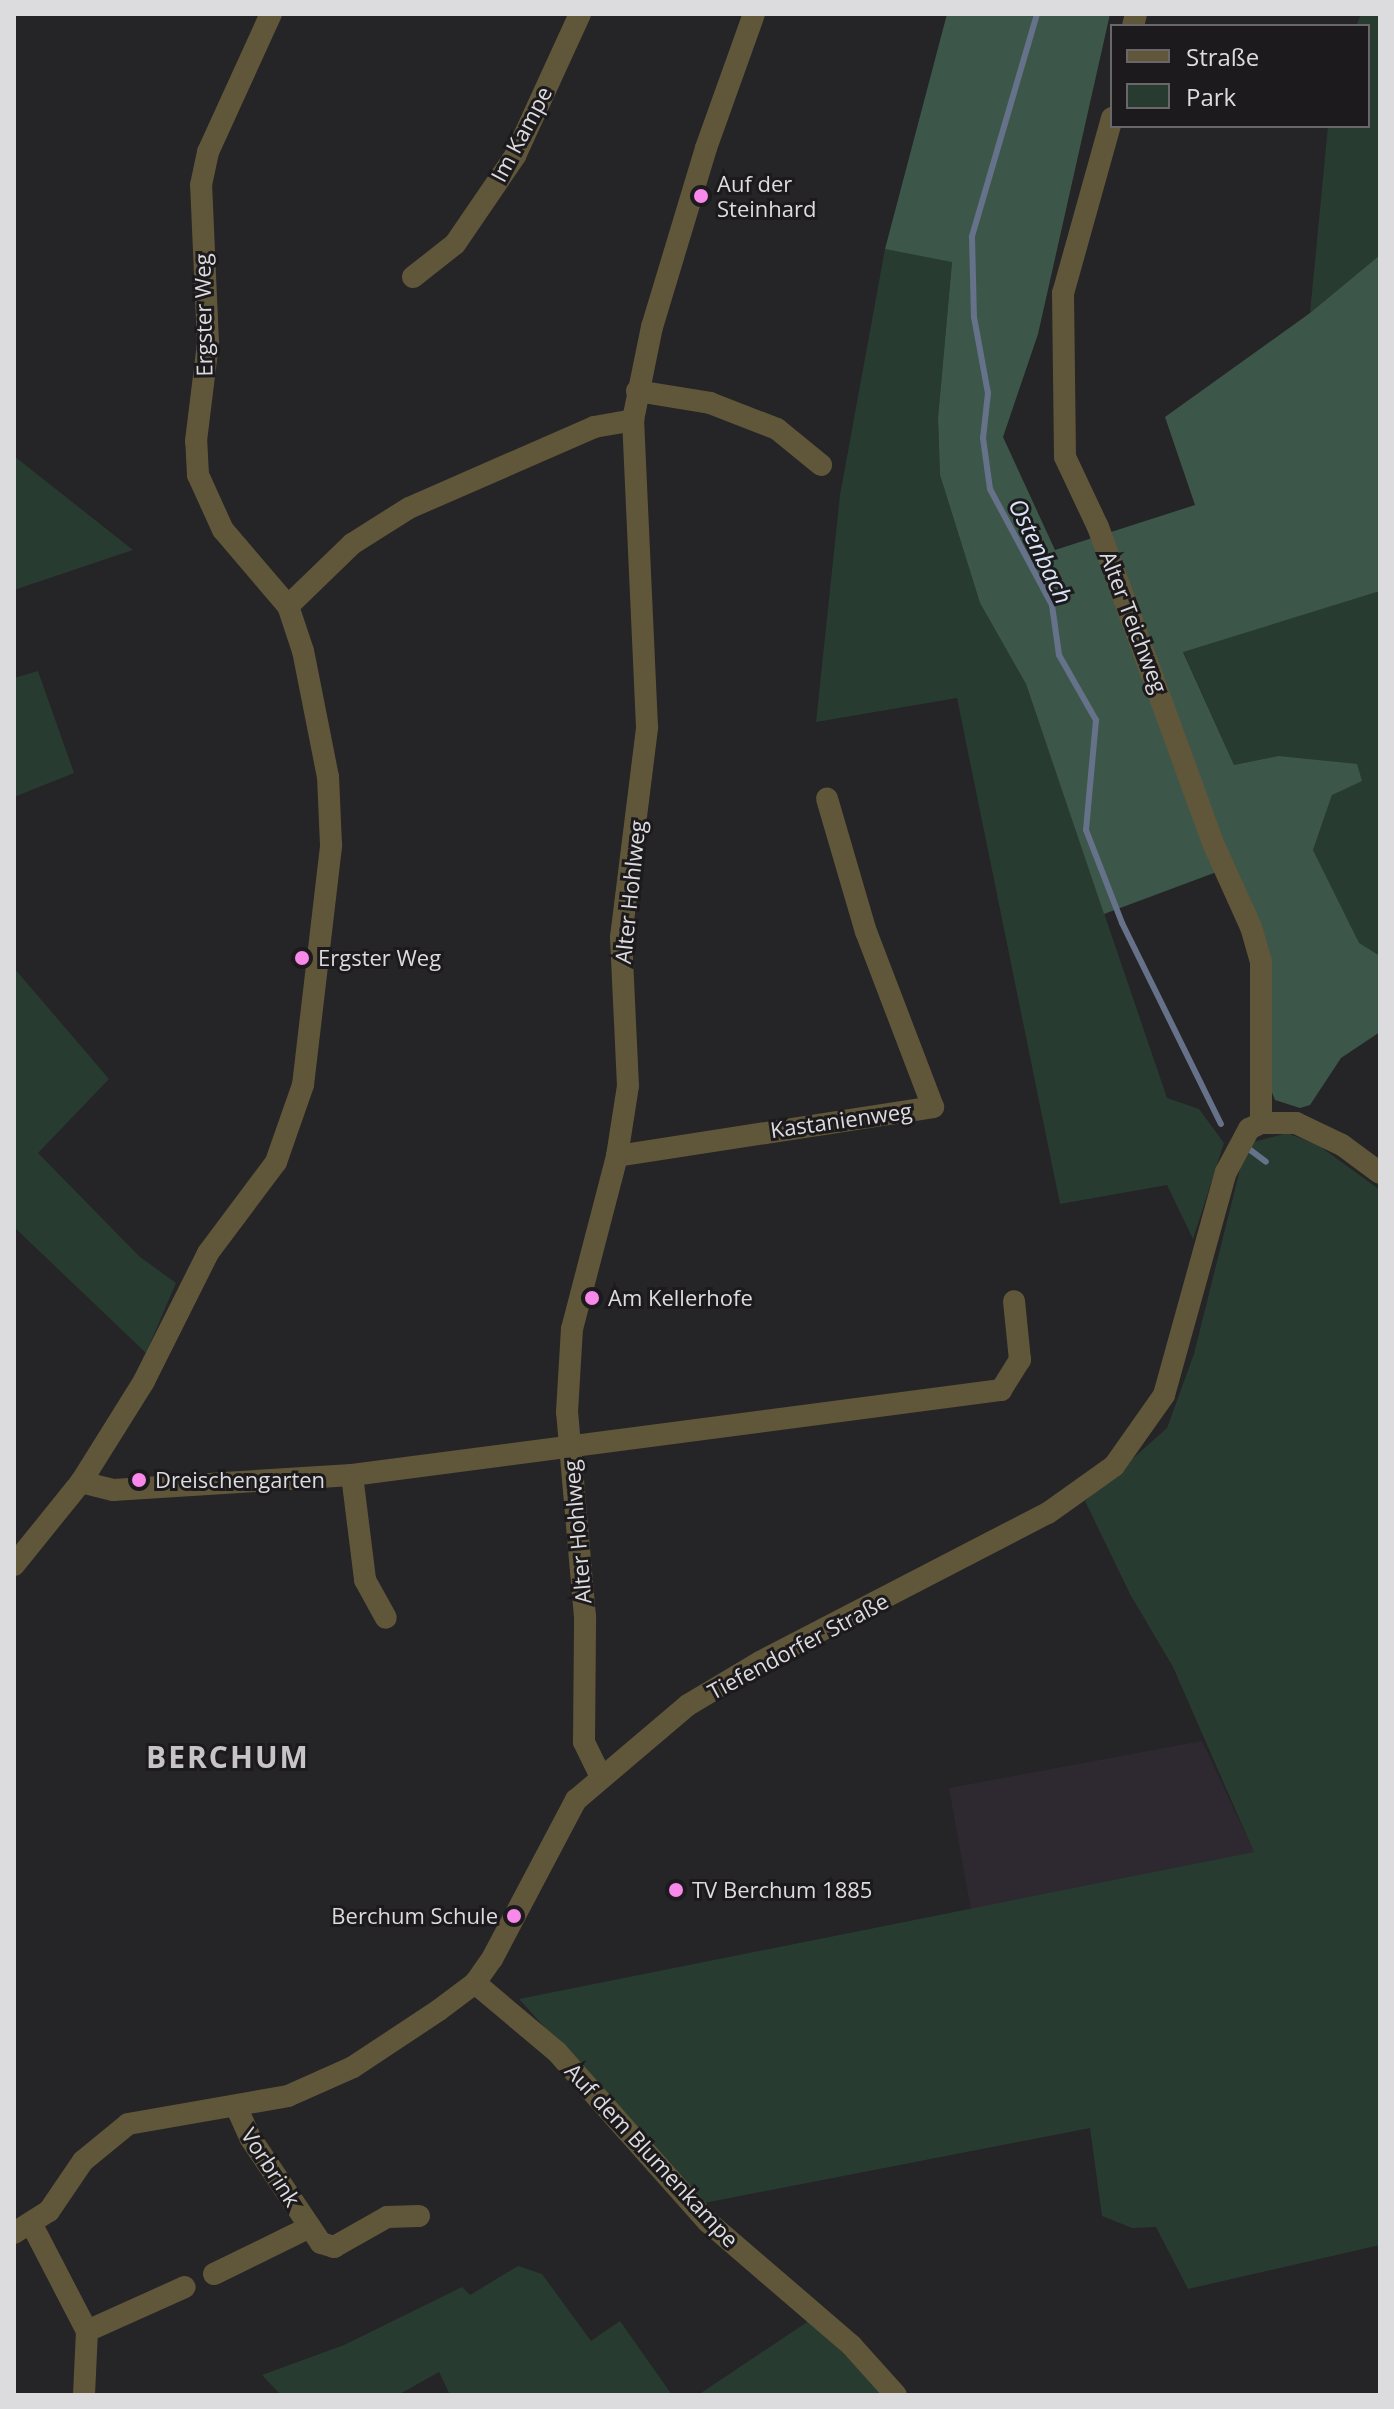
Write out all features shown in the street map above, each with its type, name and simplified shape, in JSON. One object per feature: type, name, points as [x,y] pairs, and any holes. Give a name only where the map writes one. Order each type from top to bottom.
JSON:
[{"type":"street","name":"Ergster Weg","points":[[14,1565],[81,1482],[144,1381],[208,1253],[286,1144],[298,1107],[333,814],[303,651],[288,606],[223,530],[198,475],[196,441],[208,343],[201,185],[208,152],[271,14]]},
{"type":"street","name":"Im Kampe","points":[[413,277],[455,244],[515,156],[580,14]]},
{"type":"street","name":"Alter Hohlweg","points":[[601,1777],[584,1742],[585,1617],[569,1446],[572,1329],[617,1156],[628,1086],[621,937],[647,727],[633,420],[637,391],[706,148],[754,14]]},
{"type":"street","name":"Alter Teichweg","points":[[1110,125],[1063,293],[1065,457],[1150,659],[1213,843],[1258,950],[1261,1123]]},
{"type":"street","points":[[637,391],[710,403],[777,429],[821,465]]},
{"type":"street","points":[[288,606],[352,544],[409,508],[594,427],[633,420]]},
{"type":"street","name":"Kastanienweg","points":[[617,1156],[933,1107],[866,932],[827,799]]},
{"type":"street","points":[[1261,1123],[1296,1123],[1315,1131],[1380,1173]]},
{"type":"street","name":"Tiefendorfer Straße","points":[[23,2229],[66,2191],[83,2161],[128,2124],[288,2096],[353,2067],[475,1983],[569,1812],[601,1777],[724,1681],[1048,1513],[1114,1466],[1164,1395],[1226,1172],[1242,1137],[1261,1123]]},
{"type":"street","points":[[81,1482],[113,1490],[352,1475],[1001,1390],[1020,1360],[1014,1301]]},
{"type":"street","points":[[352,1475],[365,1580],[386,1618]]},
{"type":"street","name":"Auf dem Blumenkampe","points":[[475,1983],[557,2052],[708,2222],[851,2345],[896,2395]]},
{"type":"street","name":"Vorbrink","points":[[236,2106],[251,2139],[321,2243],[334,2247],[387,2217],[419,2216]]},
{"type":"street","name":"Vorbrink","points":[[214,2274],[310,2227]]},
{"type":"street","points":[[23,2229],[87,2331],[84,2395]]},
{"type":"street","points":[[87,2331],[185,2287]]},
{"type":"shaded area","points":[[1202,1741],[1254,1852],[971,1910],[949,1788]]},
{"type":"green space","points":[[947,14],[1110,14],[1038,334],[1003,437],[1055,550],[1195,505],[1165,417],[1310,313],[1380,255],[1380,591],[1183,652],[1234,765],[1278,756],[1357,764],[1362,781],[1332,795],[1313,850],[1359,943],[1380,956],[1380,1032],[1341,1058],[1310,1105],[1300,1108],[1275,1100],[1269,1085],[1265,949],[1222,870],[1104,914],[1026,684],[980,603],[940,475],[938,418],[952,262],[885,249]]},
{"type":"green space","points":[[1361,14],[1380,14],[1380,255],[1310,313],[1328,128],[1370,128],[1370,24],[1357,24]]},
{"type":"green space","points":[[885,249],[952,261],[938,418],[940,475],[980,603],[1026,684],[1167,1098],[1199,1109],[1224,1143],[1193,1239],[1167,1185],[1060,1204],[957,698],[816,722],[840,495]]},
{"type":"green space","points":[[14,456],[133,550],[14,590]]},
{"type":"green space","points":[[1380,591],[1380,956],[1359,944],[1313,850],[1332,795],[1278,756],[1234,765],[1183,651]]},
{"type":"green space","points":[[38,671],[74,773],[14,797],[14,678]]},
{"type":"green space","points":[[14,968],[109,1079],[38,1153],[140,1257],[176,1283],[146,1353],[14,1227]]},
{"type":"green space","points":[[1287,1133],[1318,1145],[1380,1190],[1380,2245],[1188,2289],[1156,2227],[1132,2228],[1102,2216],[1090,2128],[704,2203],[519,1999],[1254,1852],[1173,1667],[1130,1594],[1085,1501],[1167,1428],[1194,1354],[1243,1157],[1254,1142]]},
{"type":"green space","points":[[518,2266],[542,2274],[591,2341],[620,2321],[672,2395],[450,2395],[439,2372],[398,2395],[281,2395],[262,2375],[344,2345],[462,2287],[470,2295]]},
{"type":"green space","points":[[819,2314],[904,2395],[698,2395]]},
{"type":"waterway","name":"Ostenbach","points":[[1037,14],[972,237],[974,317],[988,393],[983,438],[990,489],[1052,605],[1059,655],[1096,720],[1086,830],[1122,923],[1221,1124]]},
{"type":"waterway","name":"Ostenbach","points":[[1245,1146],[1266,1162]]},
{"type":"place","name":"Auf der Steinhard","points":[[701,196]]},
{"type":"place","name":"Ergster Weg","points":[[302,958]]},
{"type":"place","name":"Am Kellerhofe","points":[[592,1298]]},
{"type":"place","name":"Dreischengarten","points":[[139,1480]]},
{"type":"place","name":"TV Berchum 1885","points":[[676,1890]]},
{"type":"place","name":"Berchum Schule","points":[[514,1916]]},
{"type":"district","name":"BERCHUM","points":[[228,1757]]}]
